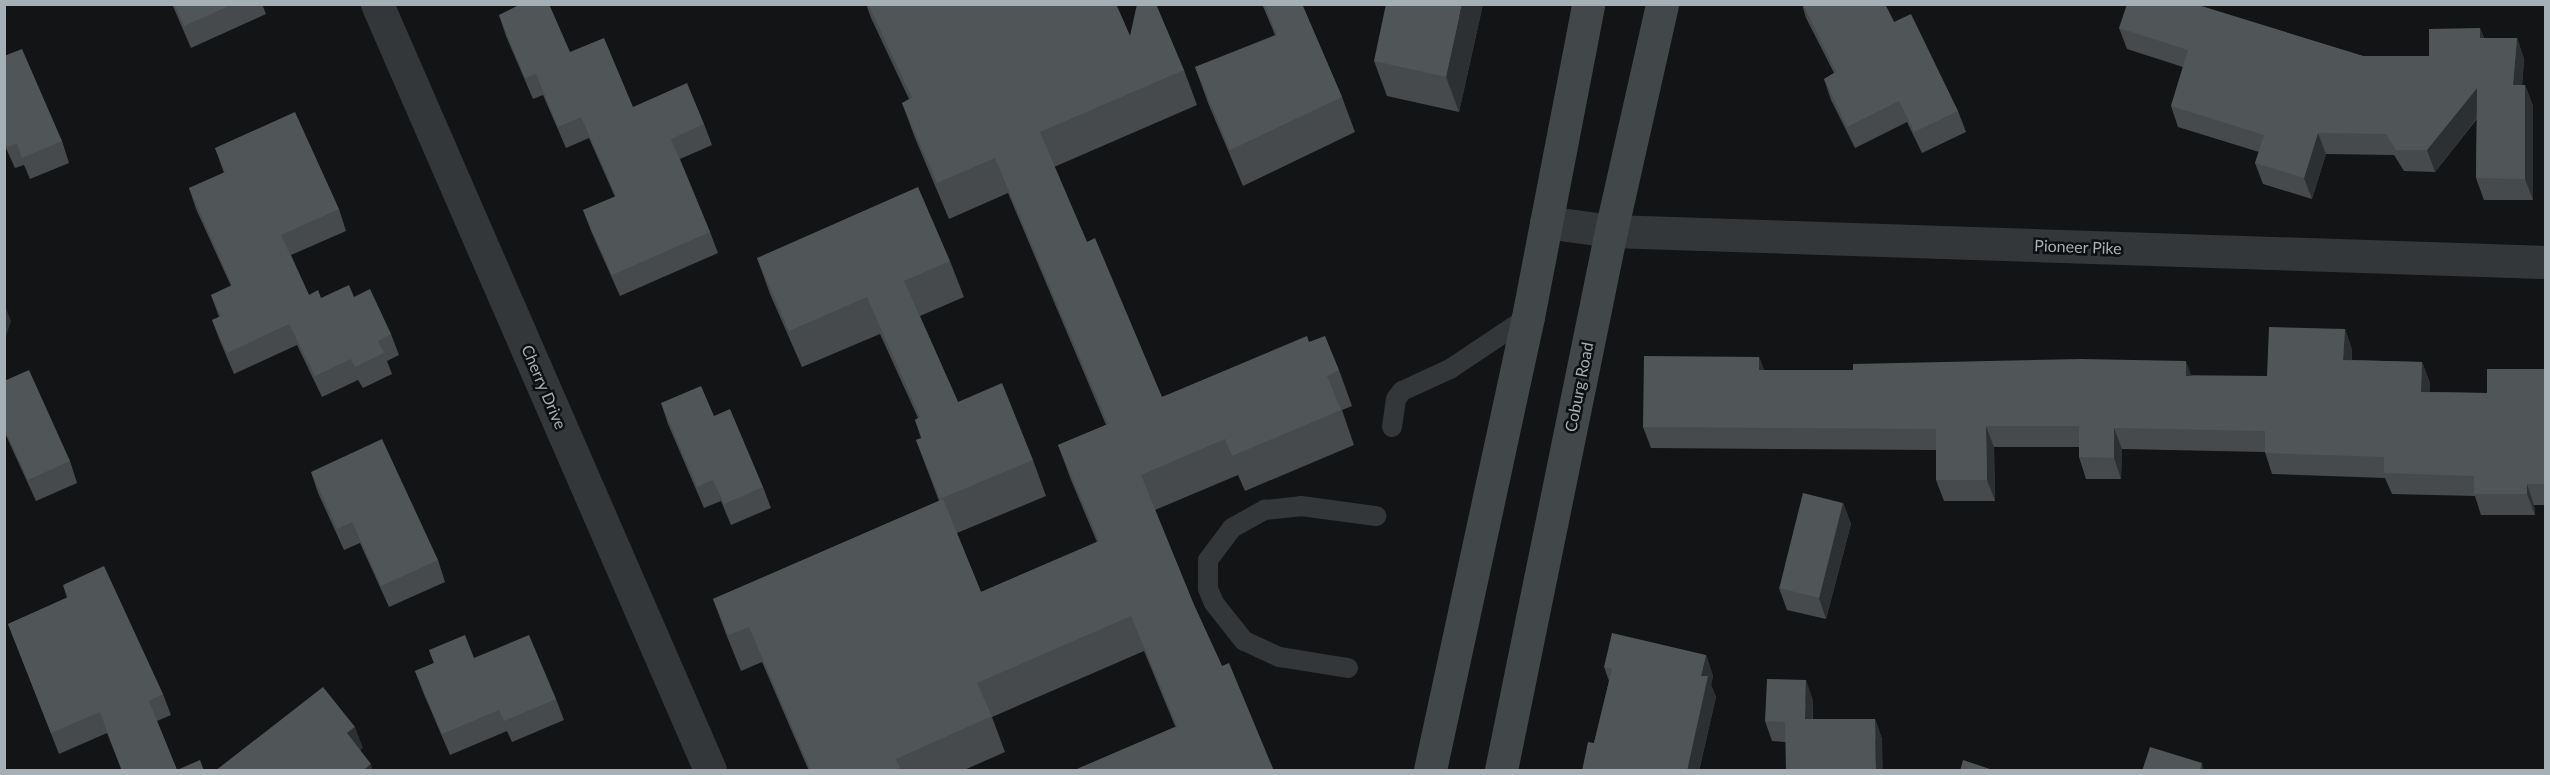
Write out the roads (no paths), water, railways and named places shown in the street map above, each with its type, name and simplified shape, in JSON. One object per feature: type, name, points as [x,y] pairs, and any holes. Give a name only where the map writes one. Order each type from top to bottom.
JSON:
[{"type":"main road","points":[[1430,771],[1528,316],[1588,4]]},
{"type":"main road","name":"Coburg Road","points":[[1501,771],[1611,231],[1662,4]]},
{"type":"street","name":"Cherry Drive","points":[[377,4],[710,771]]},
{"type":"street","name":"Pioneer Pike","points":[[1546,222],[1611,231],[2546,262]]},
{"type":"lane","points":[[1392,427],[1396,399],[1402,391],[1450,369],[1528,316]]},
{"type":"lane","points":[[1347,668],[1279,657],[1244,640],[1214,603],[1208,589],[1208,560],[1232,528],[1265,510],[1301,506],[1376,516]]}]
